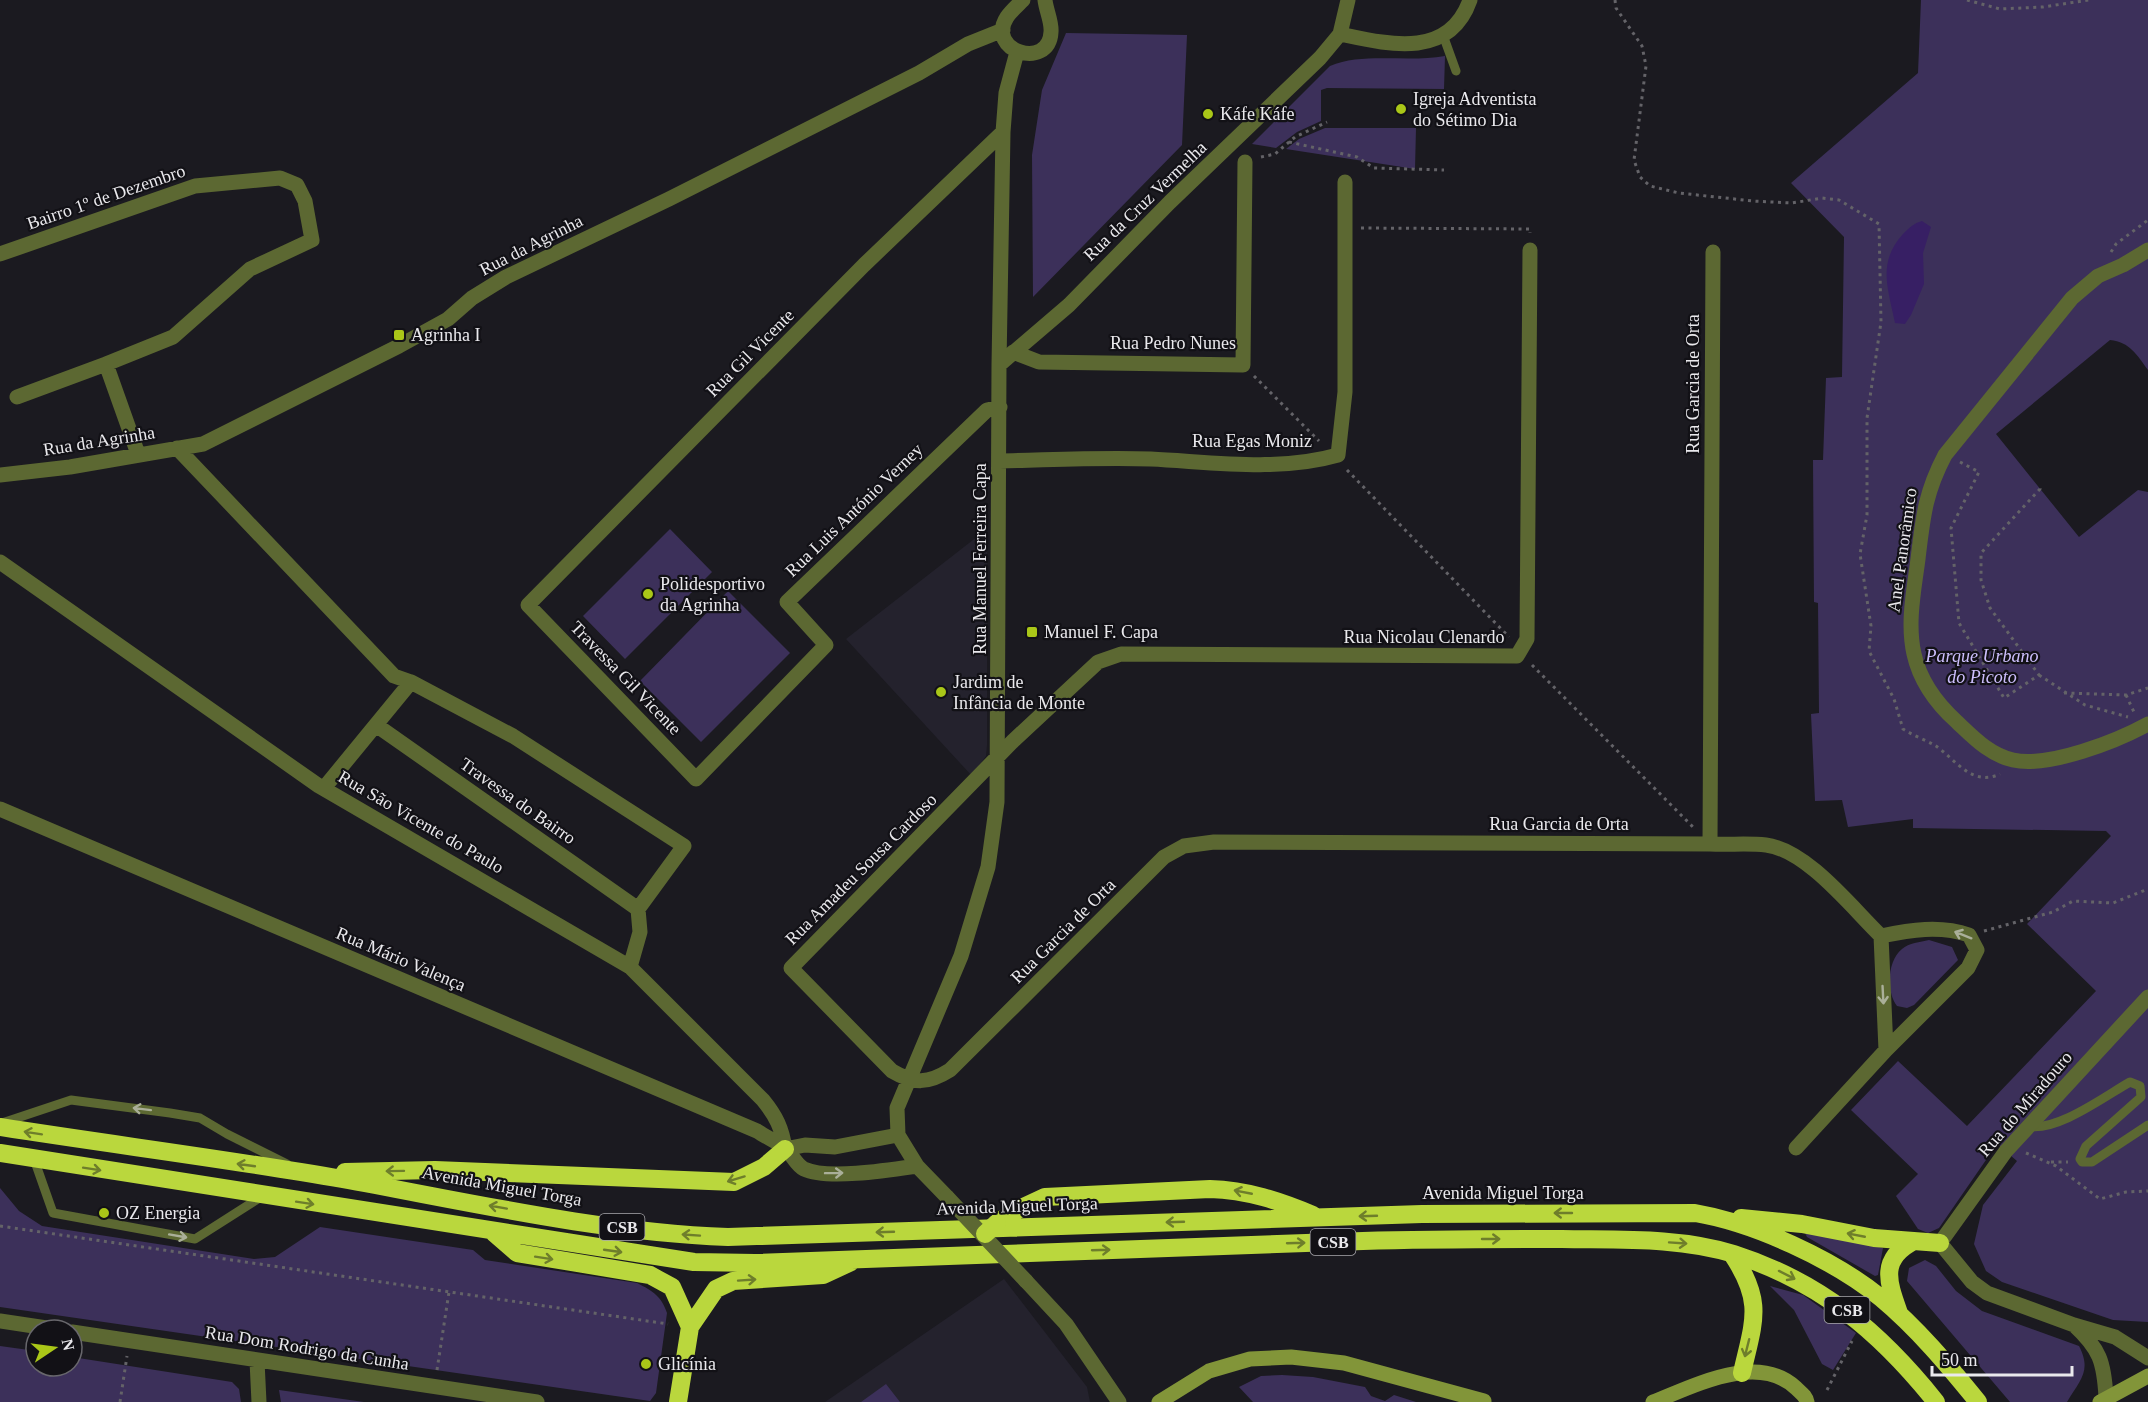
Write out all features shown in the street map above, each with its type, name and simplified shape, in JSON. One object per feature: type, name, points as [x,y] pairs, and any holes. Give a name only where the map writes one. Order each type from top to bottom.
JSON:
[{"type":"highway","name":"Avenida Miguel Torga","points":[[0,1126],[304,1173],[575,1221],[693,1236],[728,1237],[1422,1214],[1678,1213],[1724,1218],[1772,1236],[1818,1259],[1879,1297],[1900,1315],[1978,1402]]},
{"type":"highway","points":[[304,1173],[435,1170],[734,1182],[764,1167],[785,1149]]},
{"type":"highway","name":"CSB","points":[[0,1154],[262,1197],[694,1262],[1477,1239],[1656,1241],[1689,1244],[1732,1254],[1777,1270],[1847,1310],[1876,1334],[1936,1402]]},
{"type":"highway","points":[[989,1231],[1015,1211],[1045,1197],[1210,1189],[1260,1195],[1318,1217]]},
{"type":"highway","points":[[1724,1218],[1802,1224],[1874,1238],[1940,1243]]},
{"type":"highway","points":[[494,1233],[517,1253],[650,1275],[672,1287],[690,1327]]},
{"type":"highway","points":[[1900,1315],[1892,1293],[1890,1267],[1892,1257],[1900,1248],[1914,1241]]},
{"type":"highway","points":[[1732,1254],[1752,1290],[1755,1307],[1742,1373]]},
{"type":"highway","points":[[678,1402],[690,1327],[716,1289],[733,1281],[823,1275],[866,1258]]},
{"type":"street","points":[[1045,0],[1051,34],[1047,45],[1030,54],[1017,52],[1005,39],[1003,30],[1006,18],[1019,5],[1031,6],[1047,16]]},
{"type":"street","name":"Rua da Cruz Vermelha","points":[[999,365],[1069,304],[1170,202],[1320,58],[1340,34],[1348,0]]},
{"type":"street","points":[[1340,34],[1375,43],[1414,45],[1443,35],[1467,9],[1470,0]]},
{"type":"street","name":"Rua da Agrinha","points":[[0,475],[70,467],[203,444],[448,319],[472,298],[506,277],[699,184],[919,73],[968,44],[1003,30]]},
{"type":"street","name":"Rua Manuel Ferreira Capa","points":[[898,1135],[897,1108],[961,956],[988,867],[997,802],[999,365],[1003,132],[1006,93],[1017,52]]},
{"type":"street","name":"Rua Gil Vicente","points":[[528,604],[864,265],[1003,132]]},
{"type":"street","name":"Rua Pedro Nunes","points":[[1013,352],[1039,362],[1243,365],[1248,160]]},
{"type":"street","name":"Bairro 1º de Dezembro","points":[[0,254],[195,186],[280,178],[297,185],[305,201],[312,240],[250,269],[173,337],[106,364]]},
{"type":"street","name":"Rua Egas Moniz","points":[[1000,461],[1149,459],[1241,464],[1312,462],[1338,455],[1345,392],[1345,182]]},
{"type":"street","name":"Rua Nicolau Clenardo","points":[[998,758],[1098,662],[1121,654],[1519,652],[1527,639],[1530,250]]},
{"type":"street","name":"Anel Panorâmico","points":[[2146,725],[2079,752],[2040,759],[2014,760],[1997,754],[1979,743],[1935,699],[1922,678],[1914,656],[1911,634],[1924,506],[1930,483],[1945,454],[2072,298],[2098,276],[2148,250]]},
{"type":"street","name":"Rua Garcia de Orta","points":[[909,1081],[936,1078],[950,1070],[1164,857],[1184,846],[1214,842],[1710,844],[1713,252]]},
{"type":"street","points":[[17,397],[106,364],[138,454]]},
{"type":"street","name":"Rua Luis António Verney","points":[[696,779],[826,645],[787,602],[987,410],[1000,407]]},
{"type":"street","points":[[177,448],[394,676],[411,682],[513,736],[684,846],[638,909],[640,932],[630,967]]},
{"type":"street","name":"Rua São Vicente do Paulo","points":[[0,562],[324,788],[630,967],[763,1100],[775,1115],[785,1149]]},
{"type":"street","name":"Travessa Gil Vicente","points":[[528,604],[696,779]]},
{"type":"street","points":[[324,788],[411,682]]},
{"type":"street","name":"Travessa do Bairro","points":[[376,725],[638,909]]},
{"type":"street","name":"Rua Amadeu Sousa Cardoso","points":[[909,1081],[892,1071],[791,968],[998,758]]},
{"type":"street","name":"Rua Mário Valença","points":[[0,809],[757,1131],[785,1149],[802,1168],[816,1173],[887,1171],[916,1166]]},
{"type":"street","points":[[1710,844],[1768,845],[1790,853],[1810,866],[1881,936],[1886,1050]]},
{"type":"street","points":[[1796,1148],[1886,1050],[1968,968],[1977,950],[1969,935],[1924,929],[1881,936]]},
{"type":"street","name":"Rua do Miradouro","points":[[1940,1243],[2027,1126],[2148,997]]},
{"type":"street","points":[[785,1149],[806,1145],[835,1147],[898,1135],[916,1166],[947,1197],[989,1231],[1026,1281],[1066,1324],[1119,1402]]},
{"type":"street","points":[[1940,1243],[1972,1282],[1987,1293],[2074,1325],[2115,1337],[2148,1358]]},
{"type":"street","points":[[0,1321],[24,1325]]},
{"type":"street","points":[[2074,1325],[2097,1349],[2104,1369],[2103,1399],[2148,1376]]},
{"type":"street","name":"Rua Dom Rodrigo da Cunha","points":[[84,1334],[537,1402]]},
{"type":"street","points":[[1159,1402],[1209,1371],[1250,1359],[1281,1357],[1344,1363],[1488,1402]]},
{"type":"street","points":[[257,1361],[259,1402]]},
{"type":"street","points":[[1653,1402],[1698,1384],[1742,1373],[1762,1372],[1785,1378],[1808,1402]]},
{"type":"street","points":[[1439,1388],[1455,1402]]},
{"type":"lane","points":[[1443,35],[1456,71]]},
{"type":"lane","points":[[2027,1126],[2035,1128],[2057,1123],[2130,1082],[2140,1086],[2141,1097],[2082,1149],[2080,1159],[2082,1162],[2092,1162],[2148,1125]]},
{"type":"lane","points":[[0,1126],[71,1100],[200,1118],[304,1173]]},
{"type":"lane","points":[[34,1159],[53,1213],[195,1239],[262,1197]]},
{"type":"path","points":[[1615,0],[1616,8],[1642,45],[1646,66],[1634,160],[1640,177],[1650,186],[1679,193],[1753,201],[1792,203],[1822,198],[1839,200],[1879,224],[1881,322],[1867,418],[1867,515],[1860,554],[1871,626],[1869,651],[1894,699],[1903,729],[1938,747],[1972,775],[1997,776],[2014,760]]},
{"type":"path","points":[[1967,0],[2000,9],[2043,7],[2089,0]]},
{"type":"path","points":[[1248,160],[1269,157],[1289,142],[1327,122]]},
{"type":"path","points":[[1289,142],[1357,157],[1374,168],[1444,170]]},
{"type":"path","points":[[1345,228],[1530,229],[1530,250]]},
{"type":"path","points":[[1243,365],[1334,457],[1519,652],[1710,844]]},
{"type":"path","points":[[1945,454],[1979,472],[1951,528],[1959,623],[2004,698],[2039,675]]},
{"type":"path","points":[[2039,487],[2040,489],[1981,553],[1981,580],[1990,608],[2039,675],[2063,693],[2085,705],[2123,714],[2146,725]]},
{"type":"path","points":[[2063,693],[2126,695],[2148,688]]},
{"type":"path","points":[[1969,935],[2054,912],[2073,901],[2113,903],[2148,889]]},
{"type":"path","points":[[2012,1144],[2046,1162],[2100,1199],[2126,1192],[2148,1191]]},
{"type":"path","points":[[2046,1162],[2056,1163],[2080,1159]]},
{"type":"path","points":[[0,1226],[670,1324]]},
{"type":"path","points":[[435,1387],[449,1292]]},
{"type":"path","points":[[1827,1390],[1858,1331]]},
{"type":"path","points":[[120,1402],[130,1340]]},
{"type":"shaded area","points":[[1922,221],[1931,227],[1923,253],[1924,284],[1905,324],[1895,323],[1888,287],[1887,266],[1895,245],[1903,234],[1914,224]]},
{"type":"shaded area","name":"Jardim de Infância de Monte","points":[[987,529],[987,745],[986,756],[972,776],[846,639]]},
{"type":"shaded area","points":[[1004,1279],[1087,1387],[1090,1402],[825,1402]]},
{"type":"green space","name":"Parque Urbano do Picoto","points":[[1921,0],[2148,0],[2148,370],[2128,346],[2110,340],[1996,434],[2079,537],[2138,490],[2148,492],[2148,1322],[2113,1320],[2002,1282],[1986,1271],[1974,1244],[1983,1205],[2017,1161],[1997,1144],[1939,1228],[1928,1233],[1918,1229],[1896,1196],[1918,1174],[1851,1110],[1898,1061],[1967,1126],[2096,991],[2027,924],[2111,836],[2106,831],[1913,828],[1913,819],[1848,827],[1842,800],[1815,801],[1811,714],[1819,713],[1818,603],[1814,602],[1813,460],[1823,460],[1826,378],[1842,377],[1844,237],[1791,183],[1918,73]]},
{"type":"green space","points":[[1066,33],[1187,35],[1182,145],[1033,297],[1032,155],[1042,90]]},
{"type":"green space","points":[[1445,56],[1444,89],[1327,88],[1321,90],[1321,121],[1297,132],[1276,148],[1252,144],[1330,66],[1357,60]]},
{"type":"green space","points":[[1325,128],[1416,128],[1415,169],[1286,149],[1299,139]]},
{"type":"green space","name":"Polidesportivo da Agrinha","points":[[670,529],[712,572],[625,659],[583,616]]},
{"type":"green space","name":"Polidesportivo da Agrinha","points":[[728,591],[790,653],[701,742],[640,681]]},
{"type":"green space","points":[[1929,940],[1952,947],[1958,960],[1914,1005],[1907,1008],[1897,1006],[1893,1000],[1890,985],[1893,961],[1905,947]]},
{"type":"green space","points":[[0,1188],[19,1211],[42,1226],[254,1259],[275,1257],[320,1227],[473,1250],[485,1260],[637,1283],[656,1295],[667,1313],[656,1393],[650,1401],[0,1307]]},
{"type":"green space","points":[[1808,1231],[1883,1248],[1878,1275],[1875,1276],[1807,1237],[1805,1233]]},
{"type":"green space","points":[[1925,1260],[1936,1266],[1956,1291],[1982,1311],[2079,1346],[2084,1362],[2083,1375],[2067,1402],[2010,1402],[1907,1281],[1909,1268]]},
{"type":"green space","points":[[1770,1286],[1803,1295],[1856,1333],[1833,1370],[1822,1364],[1794,1310]]},
{"type":"green space","points":[[0,1346],[24,1349],[24,1378],[84,1378],[84,1359],[232,1382],[239,1389],[241,1402],[0,1402]]},
{"type":"green space","points":[[1261,1376],[1313,1377],[1365,1387],[1371,1396],[1385,1401],[1394,1395],[1416,1402],[1253,1402],[1239,1387]]},
{"type":"green space","points":[[886,1384],[900,1402],[861,1402]]},
{"type":"green space","points":[[279,1390],[364,1402],[281,1402]]},
{"type":"place","name":"Igreja Adventista do Sétimo Dia","points":[[1401,109]]},
{"type":"place","name":"Káfe Káfe","points":[[1208,114]]},
{"type":"place","name":"Agrinha I","points":[[399,335]]},
{"type":"place","name":"Polidesportivo da Agrinha","points":[[648,594]]},
{"type":"place","name":"Manuel F. Capa","points":[[1032,632]]},
{"type":"place","name":"Jardim de Infância de Monte","points":[[941,692]]},
{"type":"place","name":"OZ Energia","points":[[104,1213]]},
{"type":"place","name":"Glicínia","points":[[646,1364]]}]
